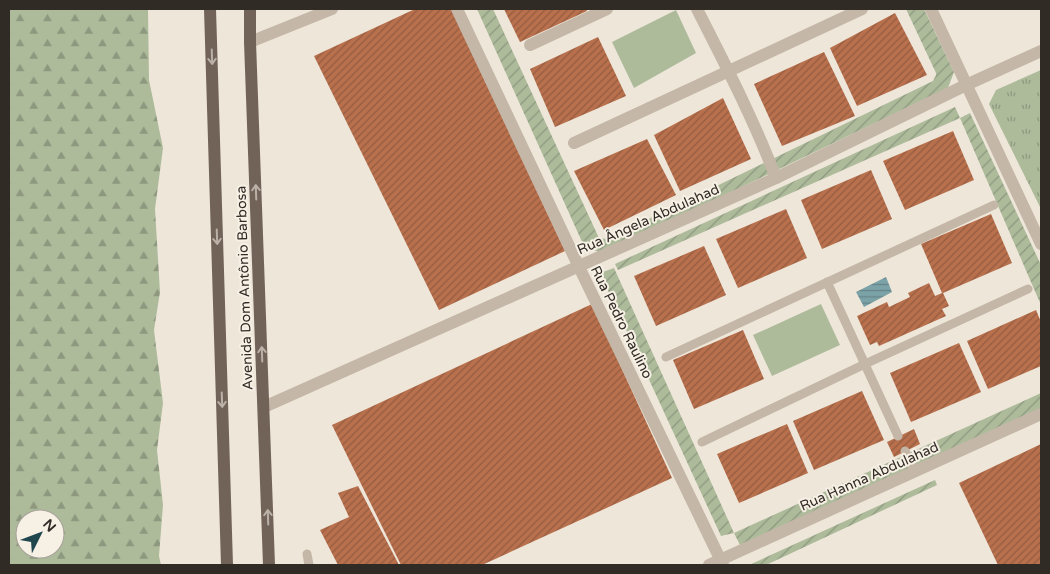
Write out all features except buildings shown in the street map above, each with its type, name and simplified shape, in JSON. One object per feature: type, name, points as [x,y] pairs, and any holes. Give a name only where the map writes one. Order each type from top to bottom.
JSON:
[{"type":"main road","name":"Avenida Dom Antônio Barbosa","points":[[210,9],[227,565]]},
{"type":"main road","name":"Avenida Dom Antônio Barbosa","points":[[250,9],[270,565]]},
{"type":"street","points":[[250,42],[332,9]]},
{"type":"street","name":"Rua Pedro Raulino","points":[[457,9],[717,563]]},
{"type":"street","points":[[530,45],[608,9]]},
{"type":"street","points":[[697,9],[769,159],[776,178]]},
{"type":"street","points":[[574,143],[862,9]]},
{"type":"street","points":[[931,9],[1041,244]]},
{"type":"street","name":"Rua Ângela Abdulahad","points":[[264,407],[776,178],[966,85],[1041,51]]},
{"type":"street","name":"Rua Hanna Abdulahad","points":[[717,563],[1041,414]]},
{"type":"lane","points":[[666,357],[994,205]]},
{"type":"lane","points":[[827,282],[898,436]]},
{"type":"lane","points":[[702,442],[1028,289]]},
{"type":"lane","points":[[905,451],[915,472]]},
{"type":"lane","points":[[307,554],[309,565]]},
{"type":"green space","points":[[9,9],[148,9],[149,80],[163,148],[155,209],[160,292],[154,330],[163,403],[157,450],[163,505],[159,556],[161,565],[9,565]]},
{"type":"green space","points":[[477,9],[493,9],[599,238],[607,239],[933,81],[936,73],[906,9],[924,9],[954,72],[948,88],[602,254],[583,244]]},
{"type":"green space","points":[[676,10],[696,53],[634,88],[612,42]]},
{"type":"green space","points":[[1041,70],[1041,209],[989,104],[996,90]]},
{"type":"green space","points":[[955,107],[960,118],[618,270],[615,264]]},
{"type":"green space","points":[[970,113],[1041,265],[1041,305],[960,118]]},
{"type":"green space","points":[[614,268],[734,533],[721,536],[600,273]]},
{"type":"green space","points":[[821,304],[840,345],[772,376],[753,335]]},
{"type":"green space","points":[[1041,393],[1041,409],[740,545],[734,533]]},
{"type":"green space","points":[[935,480],[937,485],[766,565],[749,565]]},
{"type":"water","points":[[886,277],[892,292],[864,307],[856,292]]}]
